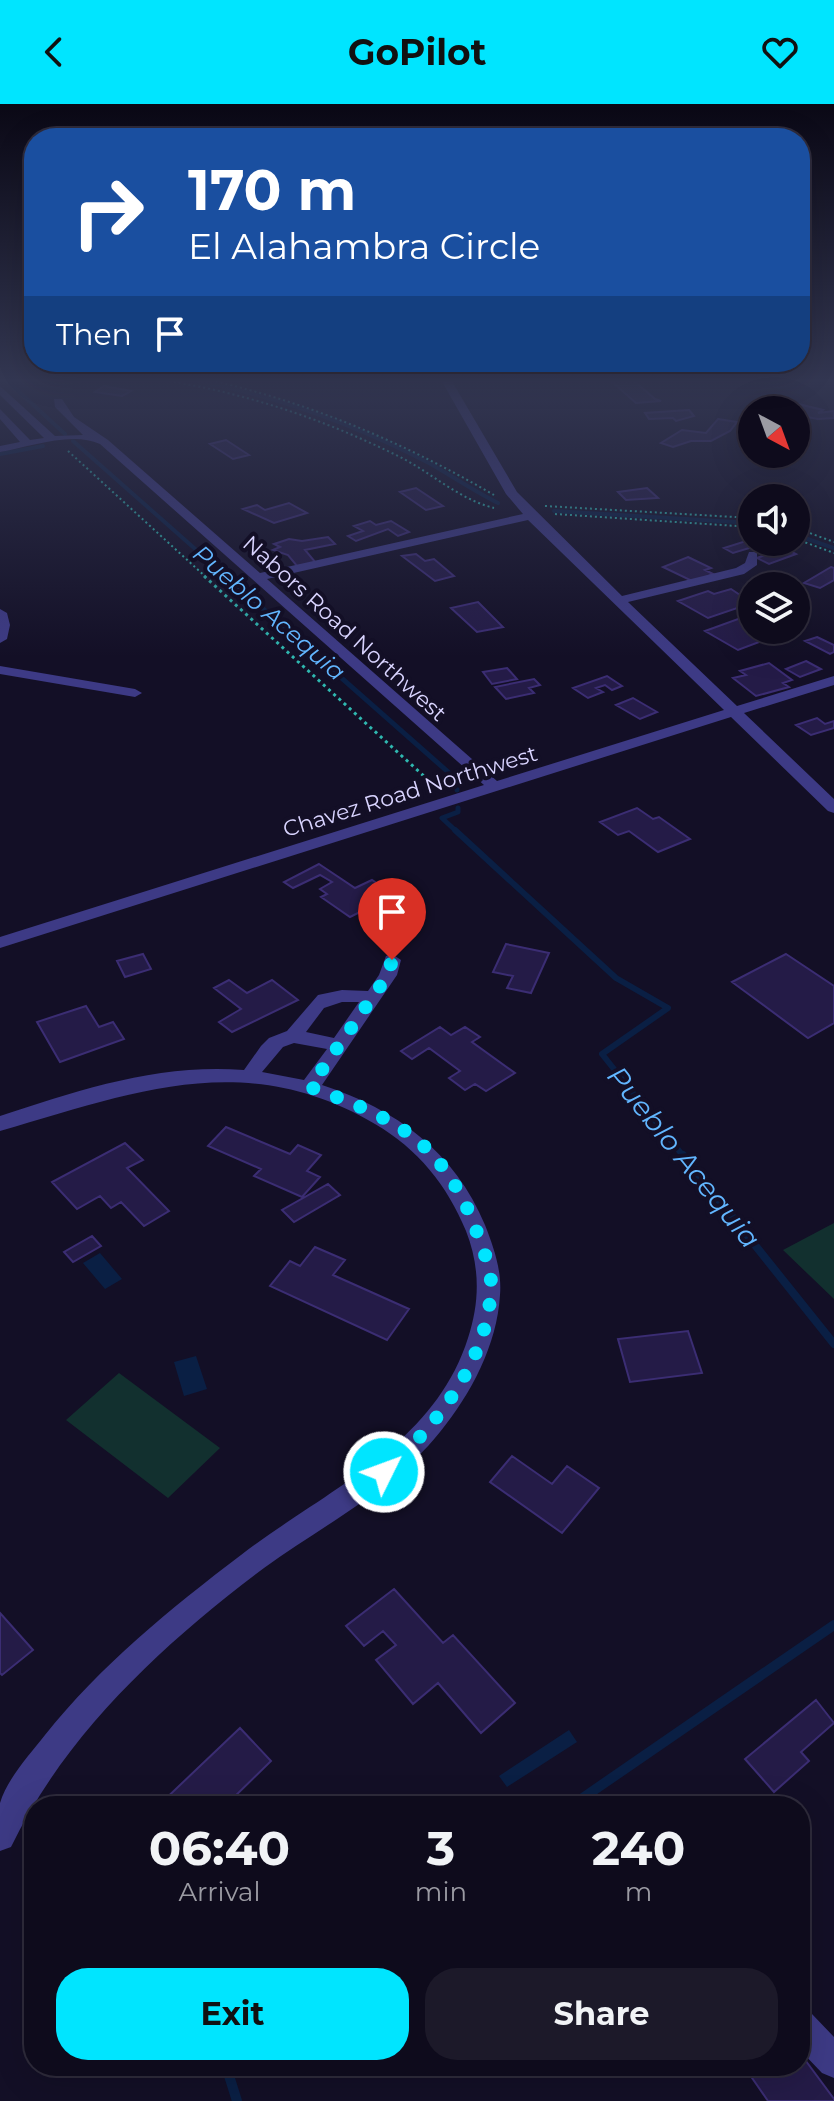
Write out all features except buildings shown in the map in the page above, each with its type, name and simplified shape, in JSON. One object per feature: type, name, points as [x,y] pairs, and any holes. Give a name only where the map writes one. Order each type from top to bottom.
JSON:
[{"type":"street","name":"Nabors Road Northwest","points":[[137,471],[495,787]]},
{"type":"street","points":[[502,471],[526,510],[834,808]]},
{"type":"street","points":[[258,577],[526,510]]},
{"type":"street","points":[[618,601],[740,571],[751,565],[753,556]]},
{"type":"street","points":[[0,613],[3,625],[0,639]]},
{"type":"street","points":[[0,670],[135,693]]},
{"type":"street","name":"Chavez Road Northwest","points":[[0,943],[834,680]]},
{"type":"street","points":[[310,1087],[388,975],[392,960]]},
{"type":"street","points":[[294,1036],[322,998],[335,995],[372,997]]},
{"type":"street","points":[[248,1079],[269,1044],[294,1036],[339,1045]]},
{"type":"street","points":[[0,1124],[118,1085],[164,1077],[248,1079],[310,1087],[390,1123],[427,1148],[450,1176],[470,1213],[486,1257],[492,1290],[469,1368],[448,1403],[404,1454],[223,1584],[76,1716],[11,1810],[0,1836]]},
{"type":"street","points":[[810,2036],[834,2061]]},
{"type":"path","points":[[88,471],[452,801]]},
{"type":"path","points":[[427,471],[489,508],[738,518]]},
{"type":"path","points":[[455,471],[526,510],[738,526]]},
{"type":"path","points":[[810,533],[834,542]]},
{"type":"path","points":[[810,544],[834,553]]},
{"type":"green space","points":[[834,1223],[834,1299],[783,1250]]},
{"type":"green space","points":[[119,1373],[220,1448],[168,1498],[66,1420]]},
{"type":"water","points":[[100,1253],[122,1279],[105,1289],[83,1263]]},
{"type":"water","points":[[196,1356],[207,1389],[184,1396],[174,1362]]},
{"type":"water","points":[[569,1730],[577,1742],[507,1787],[499,1776]]},
{"type":"waterway","name":"Pueblo Acequia","points":[[107,471],[228,578]]},
{"type":"waterway","points":[[442,471],[498,503]]},
{"type":"waterway","points":[[554,511],[738,522]]},
{"type":"waterway","points":[[810,540],[834,548]]},
{"type":"waterway","name":"Pueblo Acequia","points":[[226,576],[456,779],[457,790]]},
{"type":"waterway","name":"Pueblo Acequia","points":[[457,832],[442,818],[458,812],[458,808]]},
{"type":"waterway","name":"Pueblo Acequia","points":[[455,830],[616,978],[668,1008],[602,1054],[684,1157]]},
{"type":"waterway","name":"Pueblo Acequia","points":[[683,1155],[834,1344]]},
{"type":"waterway","name":"Pueblo Acequia","points":[[586,1796],[834,1625]]},
{"type":"waterway","name":"Pueblo Acequia","points":[[229,2076],[237,2101]]},
{"type":"route","points":[[384,1472],[414,1446],[448,1403],[469,1368],[484,1328],[492,1290],[486,1257],[470,1213],[450,1176],[427,1148],[390,1123],[310,1087],[388,975],[392,960]]}]
